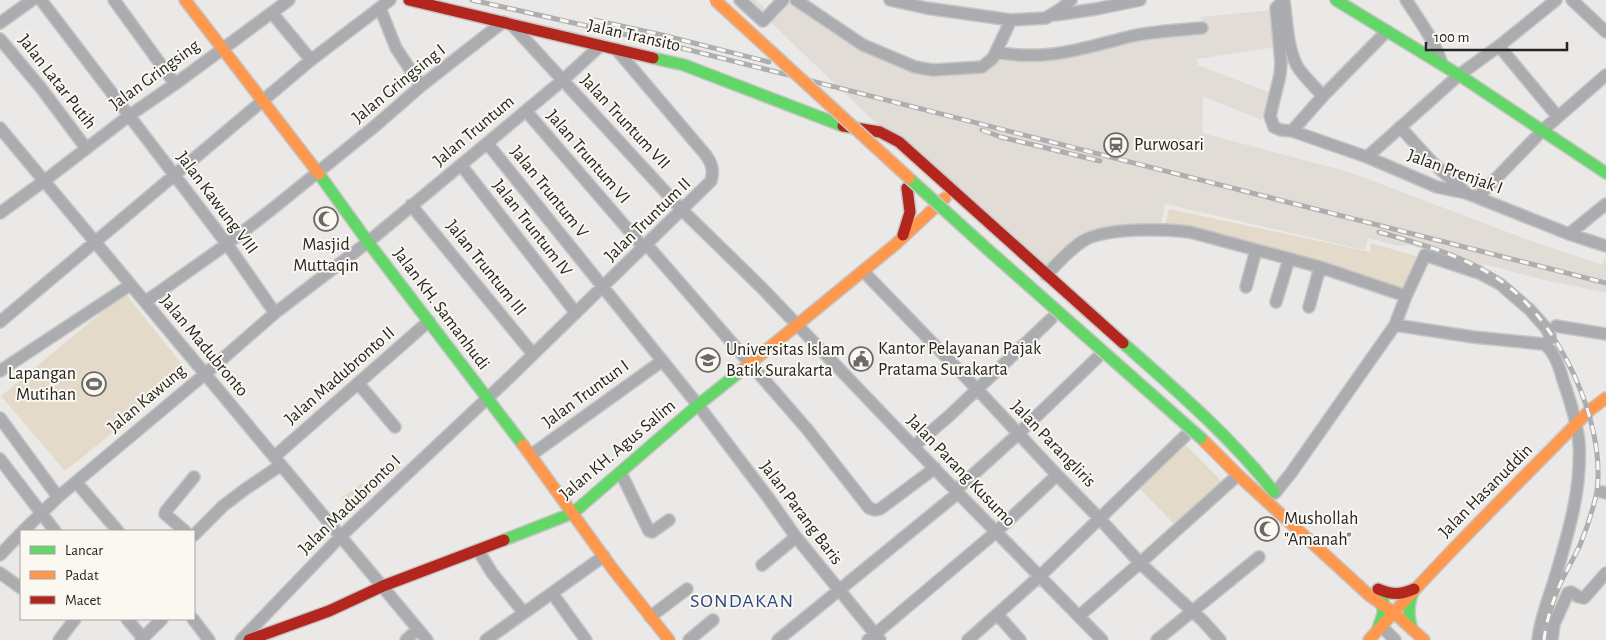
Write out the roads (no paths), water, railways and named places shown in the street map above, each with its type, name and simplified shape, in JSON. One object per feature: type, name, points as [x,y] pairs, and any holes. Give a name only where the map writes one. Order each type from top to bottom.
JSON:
[{"type":"main road","name":"Jalan KH. Samanhudi","points":[[185,0],[318,173],[669,640]]},
{"type":"main road","name":"Jalan Transito","points":[[409,0],[684,65],[844,127]]},
{"type":"main road","points":[[715,0],[984,247],[1204,435],[1278,495]]},
{"type":"main road","points":[[1336,0],[1442,64],[1606,173]]},
{"type":"main road","points":[[844,127],[931,211],[1051,318],[1217,464],[1238,475]]},
{"type":"main road","points":[[844,127],[882,132],[896,140],[1209,420],[1252,464],[1278,495]]},
{"type":"main road","points":[[862,145],[864,133],[873,131]]},
{"type":"main road","points":[[900,240],[908,225],[911,214],[911,203],[907,188]]},
{"type":"main road","name":"Jalan KH. Agus Salim","points":[[255,639],[329,611],[383,586],[573,513],[698,405],[900,240],[952,190]]},
{"type":"main road","name":"Jalan Hasanuddin","points":[[1369,640],[1380,629],[1385,601],[1414,589],[1590,410],[1606,398]]},
{"type":"main road","points":[[1204,435],[1238,475],[1370,596],[1385,601]]},
{"type":"main road","points":[[1338,551],[1424,640]]},
{"type":"main road","points":[[1385,601],[1389,594],[1403,595],[1414,589]]},
{"type":"main road","points":[[1412,629],[1407,612],[1409,600],[1414,589]]},
{"type":"main road","points":[[1380,629],[1396,625],[1412,629]]},
{"type":"street","name":"Jalan Latar Putih","points":[[0,23],[32,0]]},
{"type":"street","name":"Jalan Kawung VIII","points":[[41,0],[130,114],[227,244],[275,313]]},
{"type":"street","points":[[114,0],[175,84]]},
{"type":"street","name":"Jalan Gringsing","points":[[0,213],[130,114],[175,84],[289,0]]},
{"type":"street","points":[[0,322],[261,101],[390,0]]},
{"type":"street","points":[[740,0],[763,20],[782,0]]},
{"type":"street","points":[[796,0],[863,45],[915,67],[933,70],[982,67],[996,52],[1011,20]]},
{"type":"street","points":[[890,0],[929,4],[1011,20],[1046,18],[1140,0]]},
{"type":"street","points":[[1051,16],[1071,0]]},
{"type":"street","points":[[1284,0],[1288,35],[1297,65],[1323,96]]},
{"type":"street","name":"Jalan Prenjak I","points":[[1284,0],[1276,8],[1281,63],[1270,116],[1274,126],[1281,130],[1292,131],[1367,157],[1437,187],[1478,197],[1569,234],[1606,246]]},
{"type":"street","points":[[1406,0],[1437,49],[1442,64]]},
{"type":"street","points":[[1367,157],[1459,75],[1499,46],[1556,0]]},
{"type":"street","points":[[1572,0],[1606,32]]},
{"type":"street","points":[[380,8],[396,48],[421,86]]},
{"type":"street","points":[[272,13],[311,60]]},
{"type":"street","name":"Jalan Truntum VII","points":[[507,23],[563,80],[682,210],[797,325]]},
{"type":"street","name":"Jalan Gringsing I","points":[[145,302],[227,244],[318,173],[421,86],[507,23]]},
{"type":"street","points":[[996,52],[1028,56],[1074,52],[1134,36],[1202,28]]},
{"type":"street","points":[[1292,131],[1387,30]]},
{"type":"street","name":"Jalan Latar Putih","points":[[0,38],[41,88],[86,148]]},
{"type":"street","name":"Jalan Truntum","points":[[368,242],[563,80],[600,46]]},
{"type":"street","points":[[1499,46],[1558,117]]},
{"type":"street","name":"Jalan Truntum II","points":[[486,398],[604,287],[711,181],[714,172],[706,154],[616,49]]},
{"type":"street","points":[[1478,197],[1543,130],[1606,75]]},
{"type":"street","name":"Jalan Truntum VI","points":[[526,111],[807,429],[869,508],[880,509],[935,468]]},
{"type":"street","name":"Jalan Madubronto","points":[[0,128],[427,640]]},
{"type":"street","points":[[1400,128],[1433,163],[1466,193]]},
{"type":"street","name":"Jalan Truntum V","points":[[487,143],[662,361]]},
{"type":"street","name":"Jalan Truntum IV","points":[[461,165],[576,313]]},
{"type":"street","points":[[1569,234],[1606,204]]},
{"type":"street","name":"Jalan Truntum III","points":[[411,205],[533,354]]},
{"type":"street","points":[[1046,274],[1082,241],[1092,236],[1138,230],[1174,230],[1190,232],[1320,267],[1406,296]]},
{"type":"street","name":"Jalan Kawung","points":[[24,530],[58,497],[275,313],[368,242]]},
{"type":"street","points":[[1246,287],[1256,250]]},
{"type":"street","points":[[1278,495],[1395,325],[1424,256],[1427,255],[1444,260],[1488,277],[1500,284],[1530,310],[1546,328],[1550,336],[1546,345]]},
{"type":"street","points":[[1276,302],[1288,259]]},
{"type":"street","points":[[1309,307],[1320,267]]},
{"type":"street","name":"Jalan Parangliris","points":[[863,271],[1140,563],[1220,640]]},
{"type":"street","points":[[0,371],[130,285]]},
{"type":"street","points":[[914,446],[949,416],[1051,318]]},
{"type":"street","name":"Jalan Madubronto II","points":[[195,534],[223,506],[278,461],[358,383],[429,321]]},
{"type":"street","name":"Jalan Parang Kusumo","points":[[797,325],[1102,640]]},
{"type":"street","points":[[1395,325],[1473,337],[1546,345],[1561,373],[1576,424],[1579,444],[1576,496],[1560,560],[1543,614],[1538,640]]},
{"type":"street","points":[[1556,326],[1606,334]]},
{"type":"street","points":[[778,640],[957,492],[1097,358]]},
{"type":"street","name":"Jalan Parang Baris","points":[[662,361],[698,405],[874,638]]},
{"type":"street","name":"Jalan Truntun I","points":[[531,455],[662,361]]},
{"type":"street","points":[[358,383],[395,427]]},
{"type":"street","name":"Jalan Madubronto I","points":[[240,640],[341,536],[486,398]]},
{"type":"street","points":[[0,418],[58,497]]},
{"type":"street","points":[[968,640],[1040,576],[1185,436]]},
{"type":"street","points":[[0,459],[53,530]]},
{"type":"street","points":[[621,473],[649,531],[652,532],[669,520]]},
{"type":"street","points":[[874,638],[996,532],[1057,475]]},
{"type":"street","points":[[1079,616],[1238,475]]},
{"type":"street","points":[[184,530],[165,514],[194,477]]},
{"type":"street","points":[[76,482],[117,530]]},
{"type":"street","name":"Jalan Kawung","points":[[0,555],[20,534]]},
{"type":"street","points":[[762,565],[796,537]]},
{"type":"street","points":[[478,550],[492,574],[524,613]]},
{"type":"street","points":[[486,640],[604,556]]},
{"type":"street","points":[[1157,640],[1259,557]]},
{"type":"street","points":[[0,573],[20,587]]},
{"type":"street","points":[[1552,640],[1554,624],[1568,593],[1571,592],[1584,598],[1605,576]]},
{"type":"street","points":[[650,617],[687,589]]},
{"type":"street","points":[[552,593],[586,640]]},
{"type":"street","points":[[997,614],[1020,640]]},
{"type":"street","points":[[59,640],[70,620]]},
{"type":"street","points":[[128,620],[141,639],[161,620]]},
{"type":"street","points":[[194,620],[209,640]]},
{"type":"street","points":[[689,640],[713,620]]},
{"type":"street","points":[[406,640],[418,629]]},
{"type":"street","points":[[1380,629],[1395,640]]},
{"type":"railway","points":[[472,0],[658,42],[1606,283]]},
{"type":"railway","points":[[594,20],[769,62]]},
{"type":"railway","points":[[982,130],[1001,137],[1100,161]]},
{"type":"railway","points":[[1379,232],[1458,258],[1488,272],[1501,281],[1522,298],[1541,320],[1559,346],[1574,374],[1586,404],[1594,434],[1598,463],[1597,491],[1583,539],[1560,583],[1553,602],[1544,640]]},
{"type":"place","name":"Purwosari","points":[[1116,145]]},
{"type":"place","name":"Masjid Muttaqin","points":[[326,219]]},
{"type":"place","name":"Kantor Pelayanan Pajak Pratama Surakarta","points":[[861,359]]},
{"type":"place","name":"Universitas Islam Batik Surakarta","points":[[708,360]]},
{"type":"place","name":"Lapangan Mutihan","points":[[94,384]]},
{"type":"place","name":"Mushollah \"Amanah\"","points":[[1267,529]]},
{"type":"district","name":"SONDAKAN","points":[[742,601]]}]
